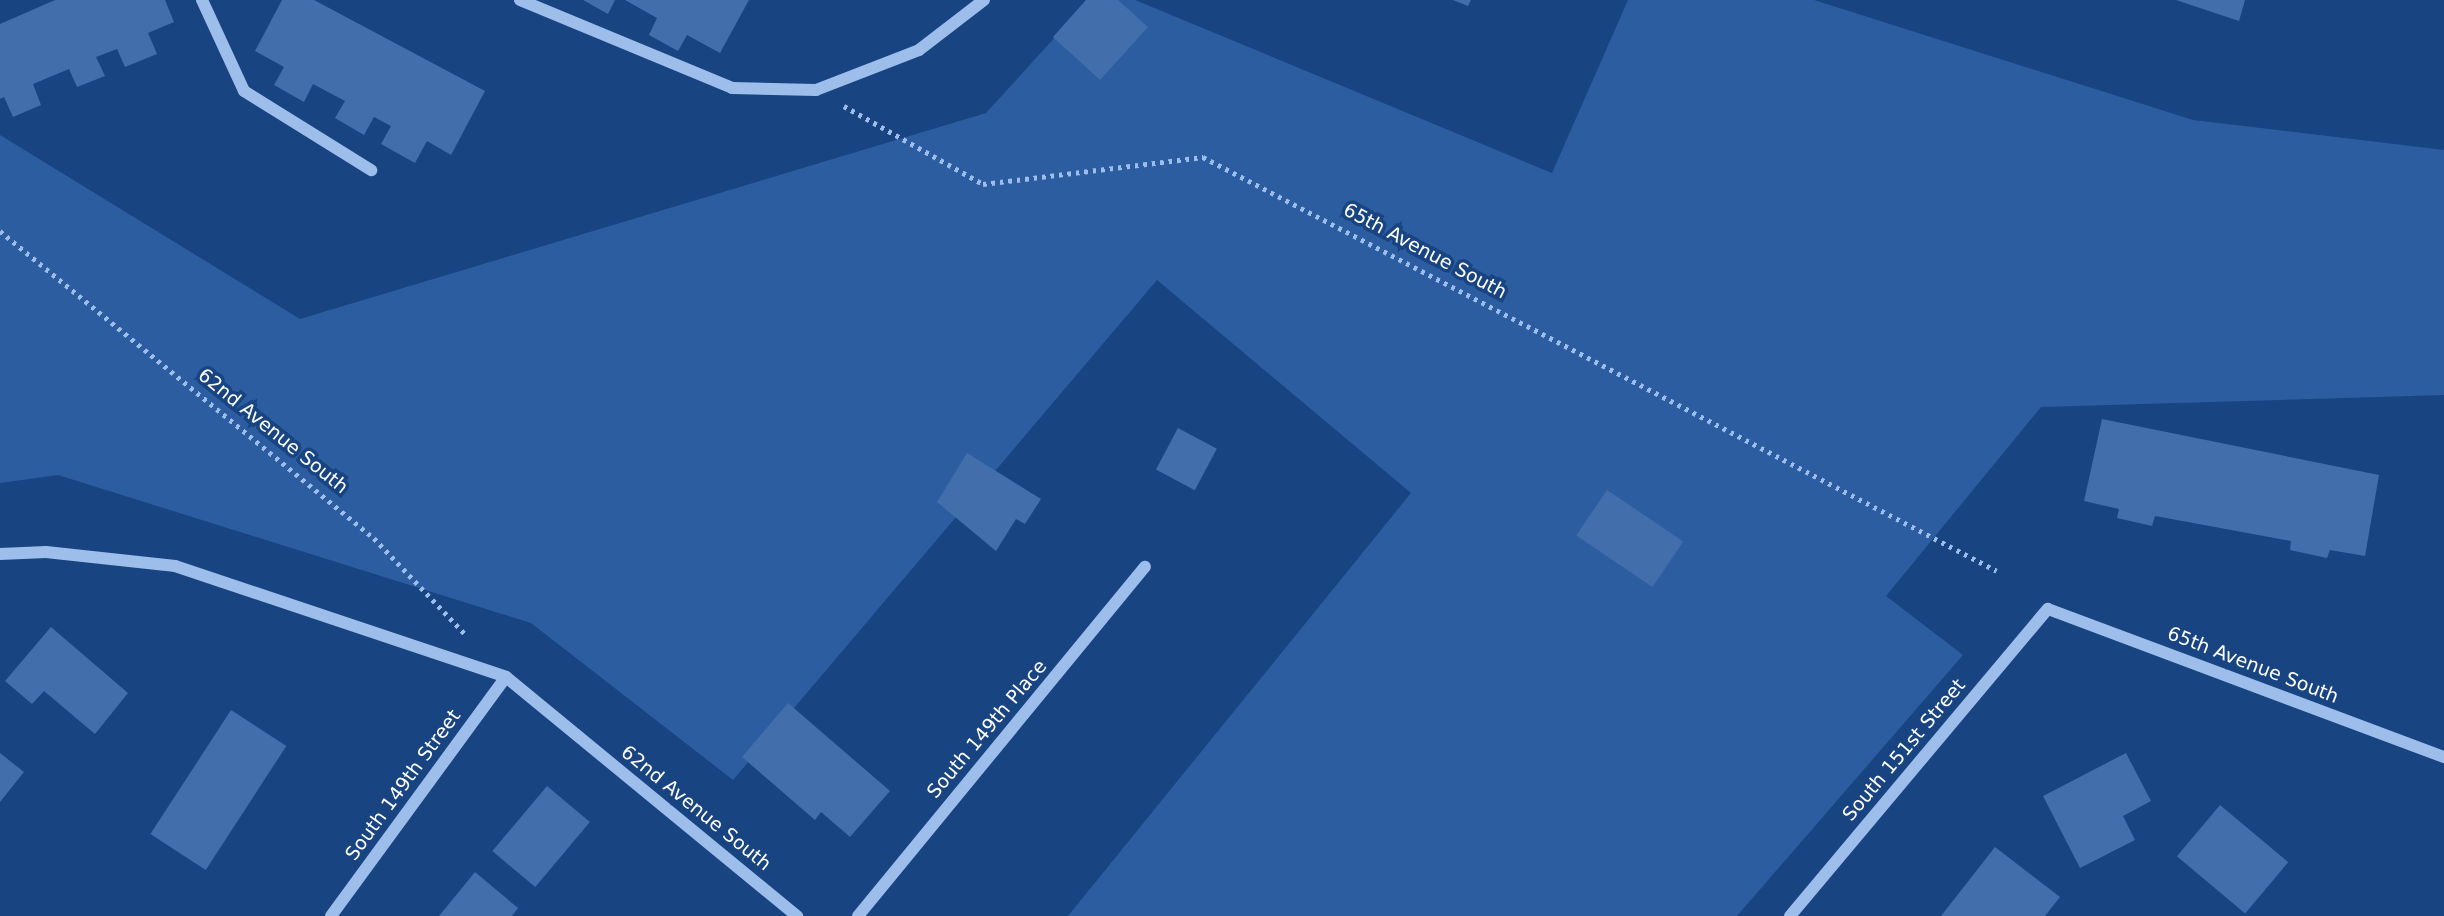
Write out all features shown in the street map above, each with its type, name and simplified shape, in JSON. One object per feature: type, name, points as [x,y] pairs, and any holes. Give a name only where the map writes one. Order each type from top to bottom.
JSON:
[{"type":"street","points":[[202,0],[244,91],[371,170]]},
{"type":"street","points":[[520,0],[732,88],[816,90],[919,50],[984,0]]},
{"type":"street","name":"62nd Avenue South","points":[[0,554],[46,552],[175,566],[506,677],[797,916]]},
{"type":"street","name":"South 149th Place","points":[[858,916],[1145,568]]},
{"type":"street","name":"65th Avenue South","points":[[2048,609],[2444,757]]},
{"type":"street","name":"South 151st Street","points":[[1790,916],[2048,609]]},
{"type":"street","name":"South 149th Street","points":[[331,916],[506,677]]},
{"type":"path","name":"65th Avenue South","points":[[816,90],[983,184],[1203,157],[1997,571]]},
{"type":"path","name":"62nd Avenue South","points":[[0,231],[374,538],[468,638]]},
{"type":"shaded area","points":[[1089,0],[1135,0],[1552,173],[1628,0],[1814,0],[2193,120],[2444,150],[2444,395],[2041,407],[1886,596],[1963,655],[1737,916],[1068,916],[1411,493],[1157,280],[733,780],[531,623],[58,475],[0,483],[0,135],[300,319],[986,113]]},
{"type":"building","points":[[55,0],[165,0],[174,22],[148,33],[157,54],[125,67],[117,49],[96,57],[105,76],[77,87],[69,69],[33,84],[41,105],[13,117],[4,97],[0,99],[0,24]]},
{"type":"building","points":[[282,0],[314,0],[485,91],[451,155],[427,141],[415,163],[381,144],[391,126],[374,117],[364,135],[335,118],[345,101],[313,84],[304,102],[274,85],[284,67],[255,51]]},
{"type":"building","points":[[583,0],[615,0],[608,14]]},
{"type":"building","points":[[625,0],[749,0],[720,53],[687,35],[678,51],[649,35],[657,18]]},
{"type":"building","points":[[1086,0],[1118,0],[1148,27],[1100,80],[1053,37]]},
{"type":"building","points":[[1453,0],[1471,0],[1468,6]]},
{"type":"building","points":[[2176,0],[2245,0],[2239,21]]},
{"type":"building","points":[[2102,419],[2379,475],[2365,556],[2330,550],[2327,558],[2290,550],[2291,541],[2155,516],[2152,526],[2117,518],[2119,509],[2084,501]]},
{"type":"building","points":[[1178,428],[1217,449],[1195,490],[1156,469]]},
{"type":"building","points":[[967,453],[1041,499],[1025,524],[1016,519],[996,551],[937,502]]},
{"type":"building","points":[[1607,490],[1683,541],[1653,587],[1576,536]]},
{"type":"building","points":[[51,627],[128,693],[95,734],[44,691],[32,704],[5,681]]},
{"type":"building","points":[[788,703],[890,791],[850,837],[821,812],[815,820],[742,757]]},
{"type":"building","points":[[231,710],[286,746],[206,870],[150,834]]},
{"type":"building","points":[[0,753],[24,772],[0,802]]},
{"type":"building","points":[[2126,753],[2151,801],[2123,816],[2135,840],[2080,868],[2043,796]]},
{"type":"building","points":[[547,786],[590,822],[535,887],[492,851]]},
{"type":"building","points":[[2220,805],[2288,862],[2245,914],[2177,856]]},
{"type":"building","points":[[1995,847],[2060,897],[2045,916],[1941,916]]},
{"type":"building","points":[[475,872],[518,908],[512,916],[439,916]]}]
